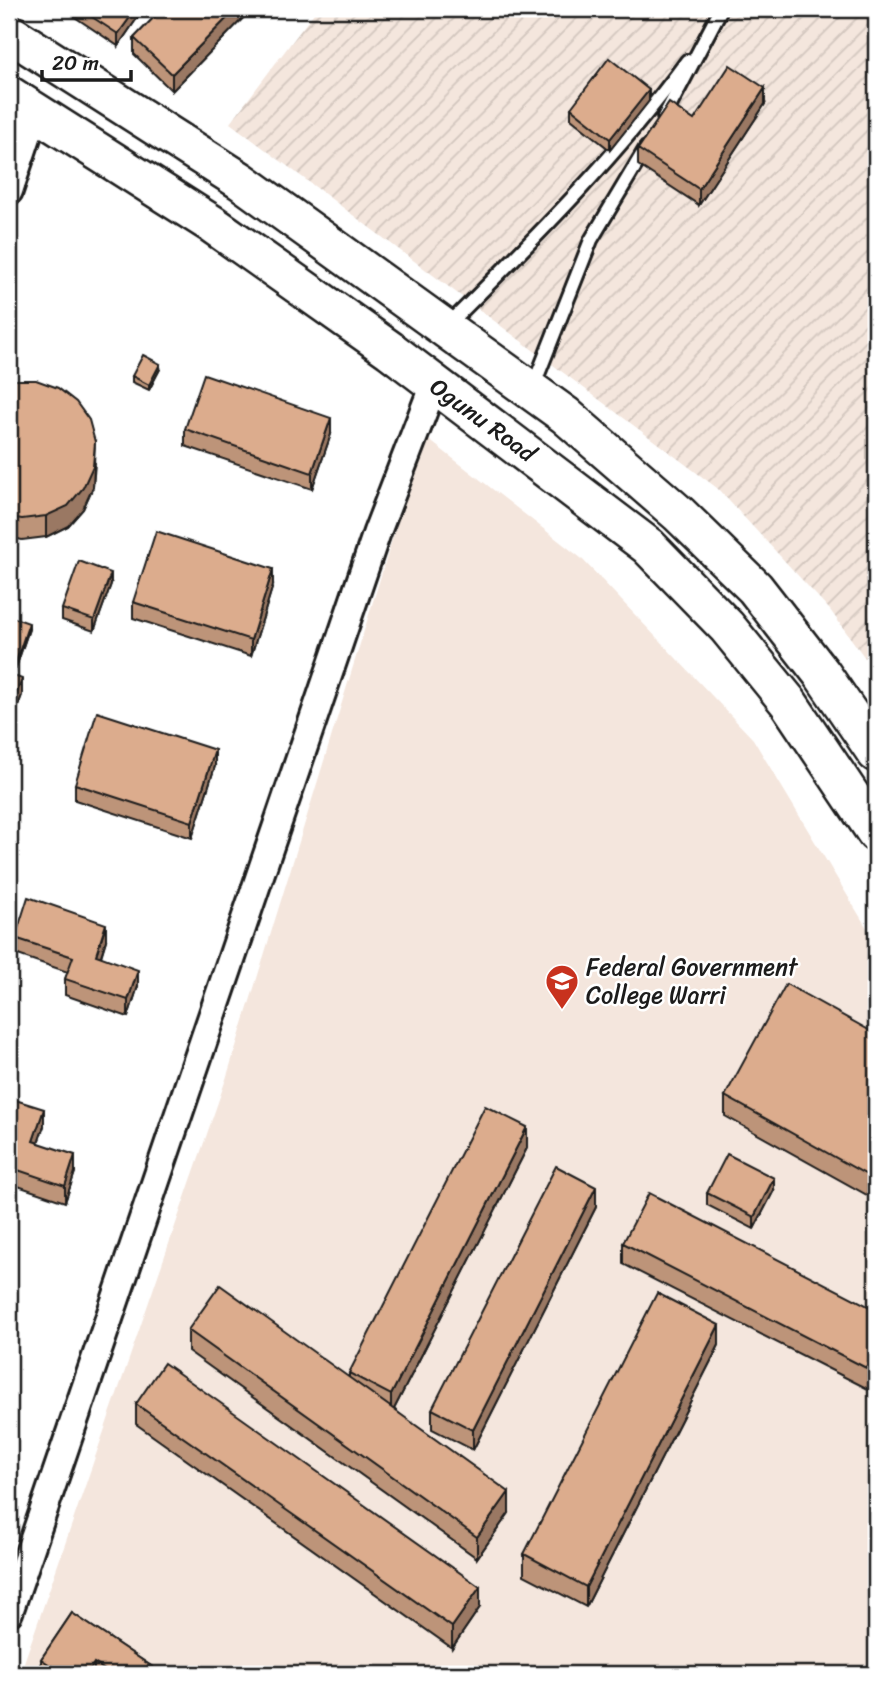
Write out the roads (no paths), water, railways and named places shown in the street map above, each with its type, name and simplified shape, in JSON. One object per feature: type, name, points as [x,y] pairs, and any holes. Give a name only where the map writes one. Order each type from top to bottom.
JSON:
[{"type":"main road","points":[[9,33],[242,181],[532,391],[678,514],[755,588],[822,674],[876,753]]},
{"type":"main road","name":"Ogunu Road","points":[[22,104],[212,224],[434,384],[648,546],[727,628],[788,702],[876,833]]},
{"type":"street","points":[[9,191],[22,104]]},
{"type":"street","points":[[9,1612],[377,532],[434,384]]},
{"type":"lane","points":[[532,391],[591,240],[668,111],[721,9]]},
{"type":"lane","points":[[445,328],[566,207],[657,103],[714,24]]},
{"type":"place","name":"Federal Government College Warri","points":[[562,1011]]}]
